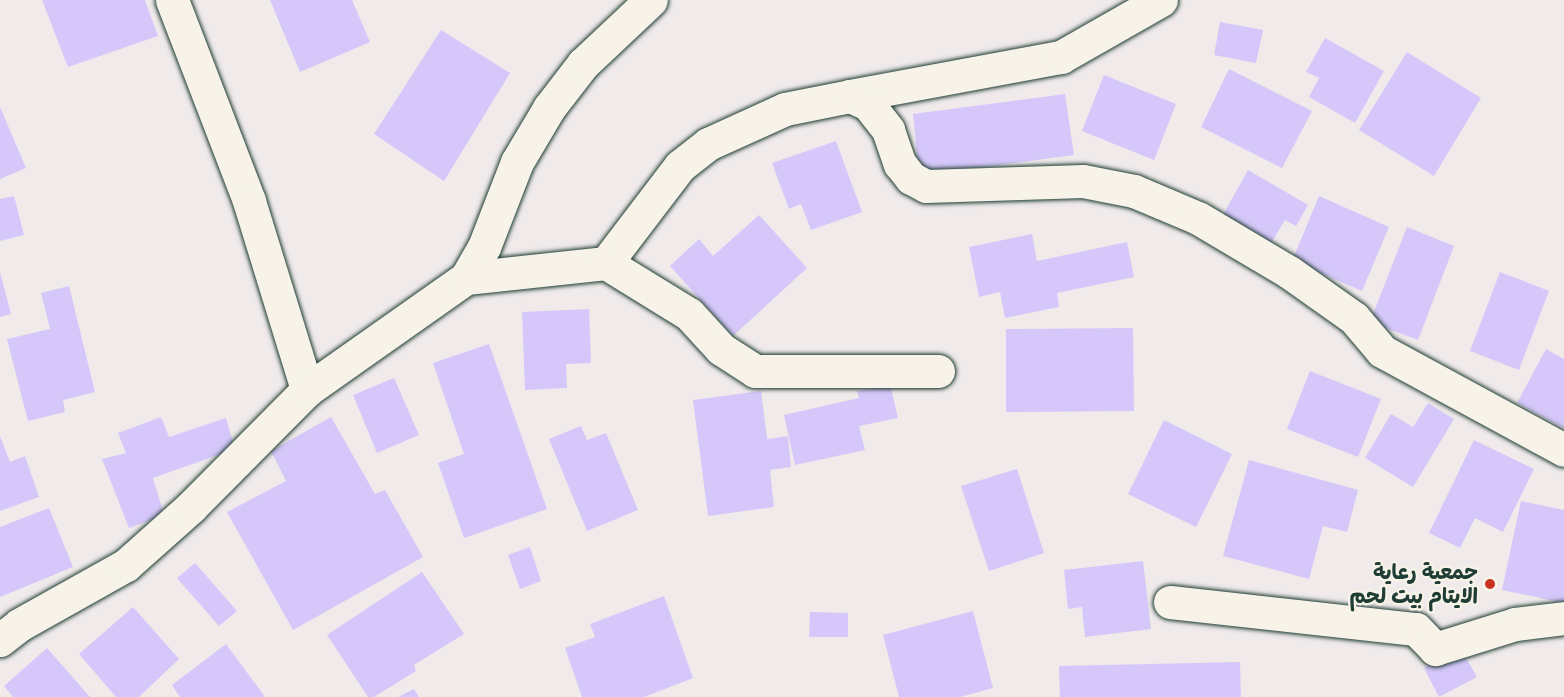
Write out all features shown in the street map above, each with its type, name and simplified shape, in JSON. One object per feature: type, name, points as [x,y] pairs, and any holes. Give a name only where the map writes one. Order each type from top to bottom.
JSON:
[{"type":"street","points":[[172,0],[249,201],[307,390]]},
{"type":"street","points":[[0,640],[19,625],[126,565],[190,507],[307,390],[466,278],[484,247],[517,162],[549,108],[583,64],[651,0]]},
{"type":"street","points":[[606,263],[674,173],[708,144],[785,109],[1061,57],[1161,0]]},
{"type":"street","points":[[850,96],[868,104],[888,130],[900,164],[911,178],[926,186],[1083,181],[1134,191],[1198,218],[1289,272],[1354,318],[1382,351],[1564,450]]},
{"type":"street","points":[[466,278],[606,263],[689,314],[721,349],[755,371],[938,371]]},
{"type":"street","points":[[1170,602],[1416,629],[1435,649],[1515,624],[1564,618]]},
{"type":"building","points":[[42,0],[145,0],[158,36],[68,67]]},
{"type":"building","points":[[270,0],[352,0],[370,42],[300,72]]},
{"type":"building","points":[[1220,22],[1263,30],[1256,63],[1214,55]]},
{"type":"building","points":[[441,30],[510,73],[444,181],[374,134]]},
{"type":"building","points":[[1325,38],[1384,71],[1355,123],[1309,97],[1319,78],[1306,72]]},
{"type":"building","points":[[1407,52],[1481,98],[1434,176],[1359,130]]},
{"type":"building","points":[[1229,69],[1312,111],[1282,168],[1201,127]]},
{"type":"building","points":[[1104,75],[1176,104],[1154,160],[1082,131]]},
{"type":"building","points":[[1065,94],[1074,155],[919,176],[913,114]]},
{"type":"building","points":[[0,107],[26,168],[0,179]]},
{"type":"building","points":[[836,141],[862,212],[811,230],[801,204],[789,209],[772,163]]},
{"type":"building","points":[[1248,170],[1308,205],[1296,226],[1285,220],[1267,250],[1219,222]]},
{"type":"building","points":[[14,196],[24,235],[0,241],[0,199]]},
{"type":"building","points":[[1319,196],[1389,227],[1362,291],[1292,261]]},
{"type":"building","points":[[759,215],[807,268],[733,336],[670,266],[699,239],[713,256]]},
{"type":"building","points":[[1407,227],[1454,246],[1418,340],[1370,322]]},
{"type":"building","points":[[1032,234],[1037,261],[1127,242],[1134,277],[1057,293],[1059,307],[1005,318],[1000,292],[979,297],[969,247]]},
{"type":"building","points":[[0,272],[11,314],[0,317]]},
{"type":"building","points":[[1500,272],[1549,291],[1519,370],[1470,351]]},
{"type":"building","points":[[69,286],[95,392],[63,400],[65,412],[28,421],[7,339],[50,329],[41,293]]},
{"type":"building","points":[[589,309],[591,363],[566,364],[567,388],[525,390],[522,312]]},
{"type":"building","points":[[1133,328],[1134,411],[1006,412],[1006,329]]},
{"type":"building","points":[[489,344],[547,509],[464,538],[438,463],[464,454],[433,363]]},
{"type":"building","points":[[1546,349],[1564,359],[1564,428],[1517,403]]},
{"type":"building","points":[[1310,371],[1381,399],[1358,457],[1287,429]]},
{"type":"building","points":[[394,378],[419,435],[377,453],[353,395]]},
{"type":"building","points":[[890,384],[898,418],[859,426],[865,450],[795,465],[784,415],[859,398],[857,391]]},
{"type":"building","points":[[761,391],[767,439],[788,436],[791,467],[770,470],[774,507],[708,516],[693,400]]},
{"type":"building","points":[[1428,403],[1454,419],[1413,487],[1365,458],[1391,414],[1413,427]]},
{"type":"building","points":[[161,417],[169,437],[226,418],[235,449],[153,478],[164,515],[129,528],[102,459],[126,453],[118,433]]},
{"type":"building","points":[[331,417],[375,494],[385,490],[423,557],[293,630],[227,512],[286,481],[271,451]]},
{"type":"building","points":[[1164,420],[1232,454],[1196,527],[1128,494]]},
{"type":"building","points":[[581,426],[587,440],[606,433],[638,510],[587,531],[549,439]]},
{"type":"building","points":[[0,436],[10,462],[25,456],[39,497],[0,511]]},
{"type":"building","points":[[1474,440],[1534,469],[1503,532],[1475,518],[1460,548],[1429,533]]},
{"type":"building","points":[[1249,460],[1358,490],[1347,532],[1323,526],[1309,579],[1223,556]]},
{"type":"building","points":[[1017,469],[1044,553],[989,571],[961,486]]},
{"type":"building","points":[[1521,501],[1564,510],[1564,603],[1502,590]]},
{"type":"building","points":[[49,508],[73,567],[0,597],[0,527]]},
{"type":"building","points":[[530,547],[541,581],[520,589],[508,555]]},
{"type":"building","points":[[1143,561],[1151,629],[1085,637],[1082,607],[1068,609],[1064,570]]},
{"type":"building","points":[[195,563],[237,611],[219,626],[177,578]]},
{"type":"building","points":[[422,572],[464,634],[414,665],[416,671],[374,697],[368,697],[327,635]]},
{"type":"building","points":[[664,596],[693,678],[644,697],[582,697],[565,648],[595,637],[590,624]]},
{"type":"building","points":[[133,607],[179,659],[139,697],[116,697],[79,654]]},
{"type":"building","points":[[973,611],[993,688],[960,697],[899,697],[883,635]]},
{"type":"building","points":[[810,612],[848,613],[848,637],[809,637]]},
{"type":"building","points":[[226,644],[265,697],[180,697],[172,685]]},
{"type":"building","points":[[47,648],[90,697],[13,697],[4,686]]},
{"type":"building","points":[[1461,649],[1477,677],[1439,697],[1424,668]]},
{"type":"building","points":[[1240,662],[1241,697],[1060,697],[1059,666]]},
{"type":"building","points":[[414,689],[419,697],[398,697]]},
{"type":"place","name":"جمعية رعاية الايتام بيت لحم","points":[[1490,584]]}]
